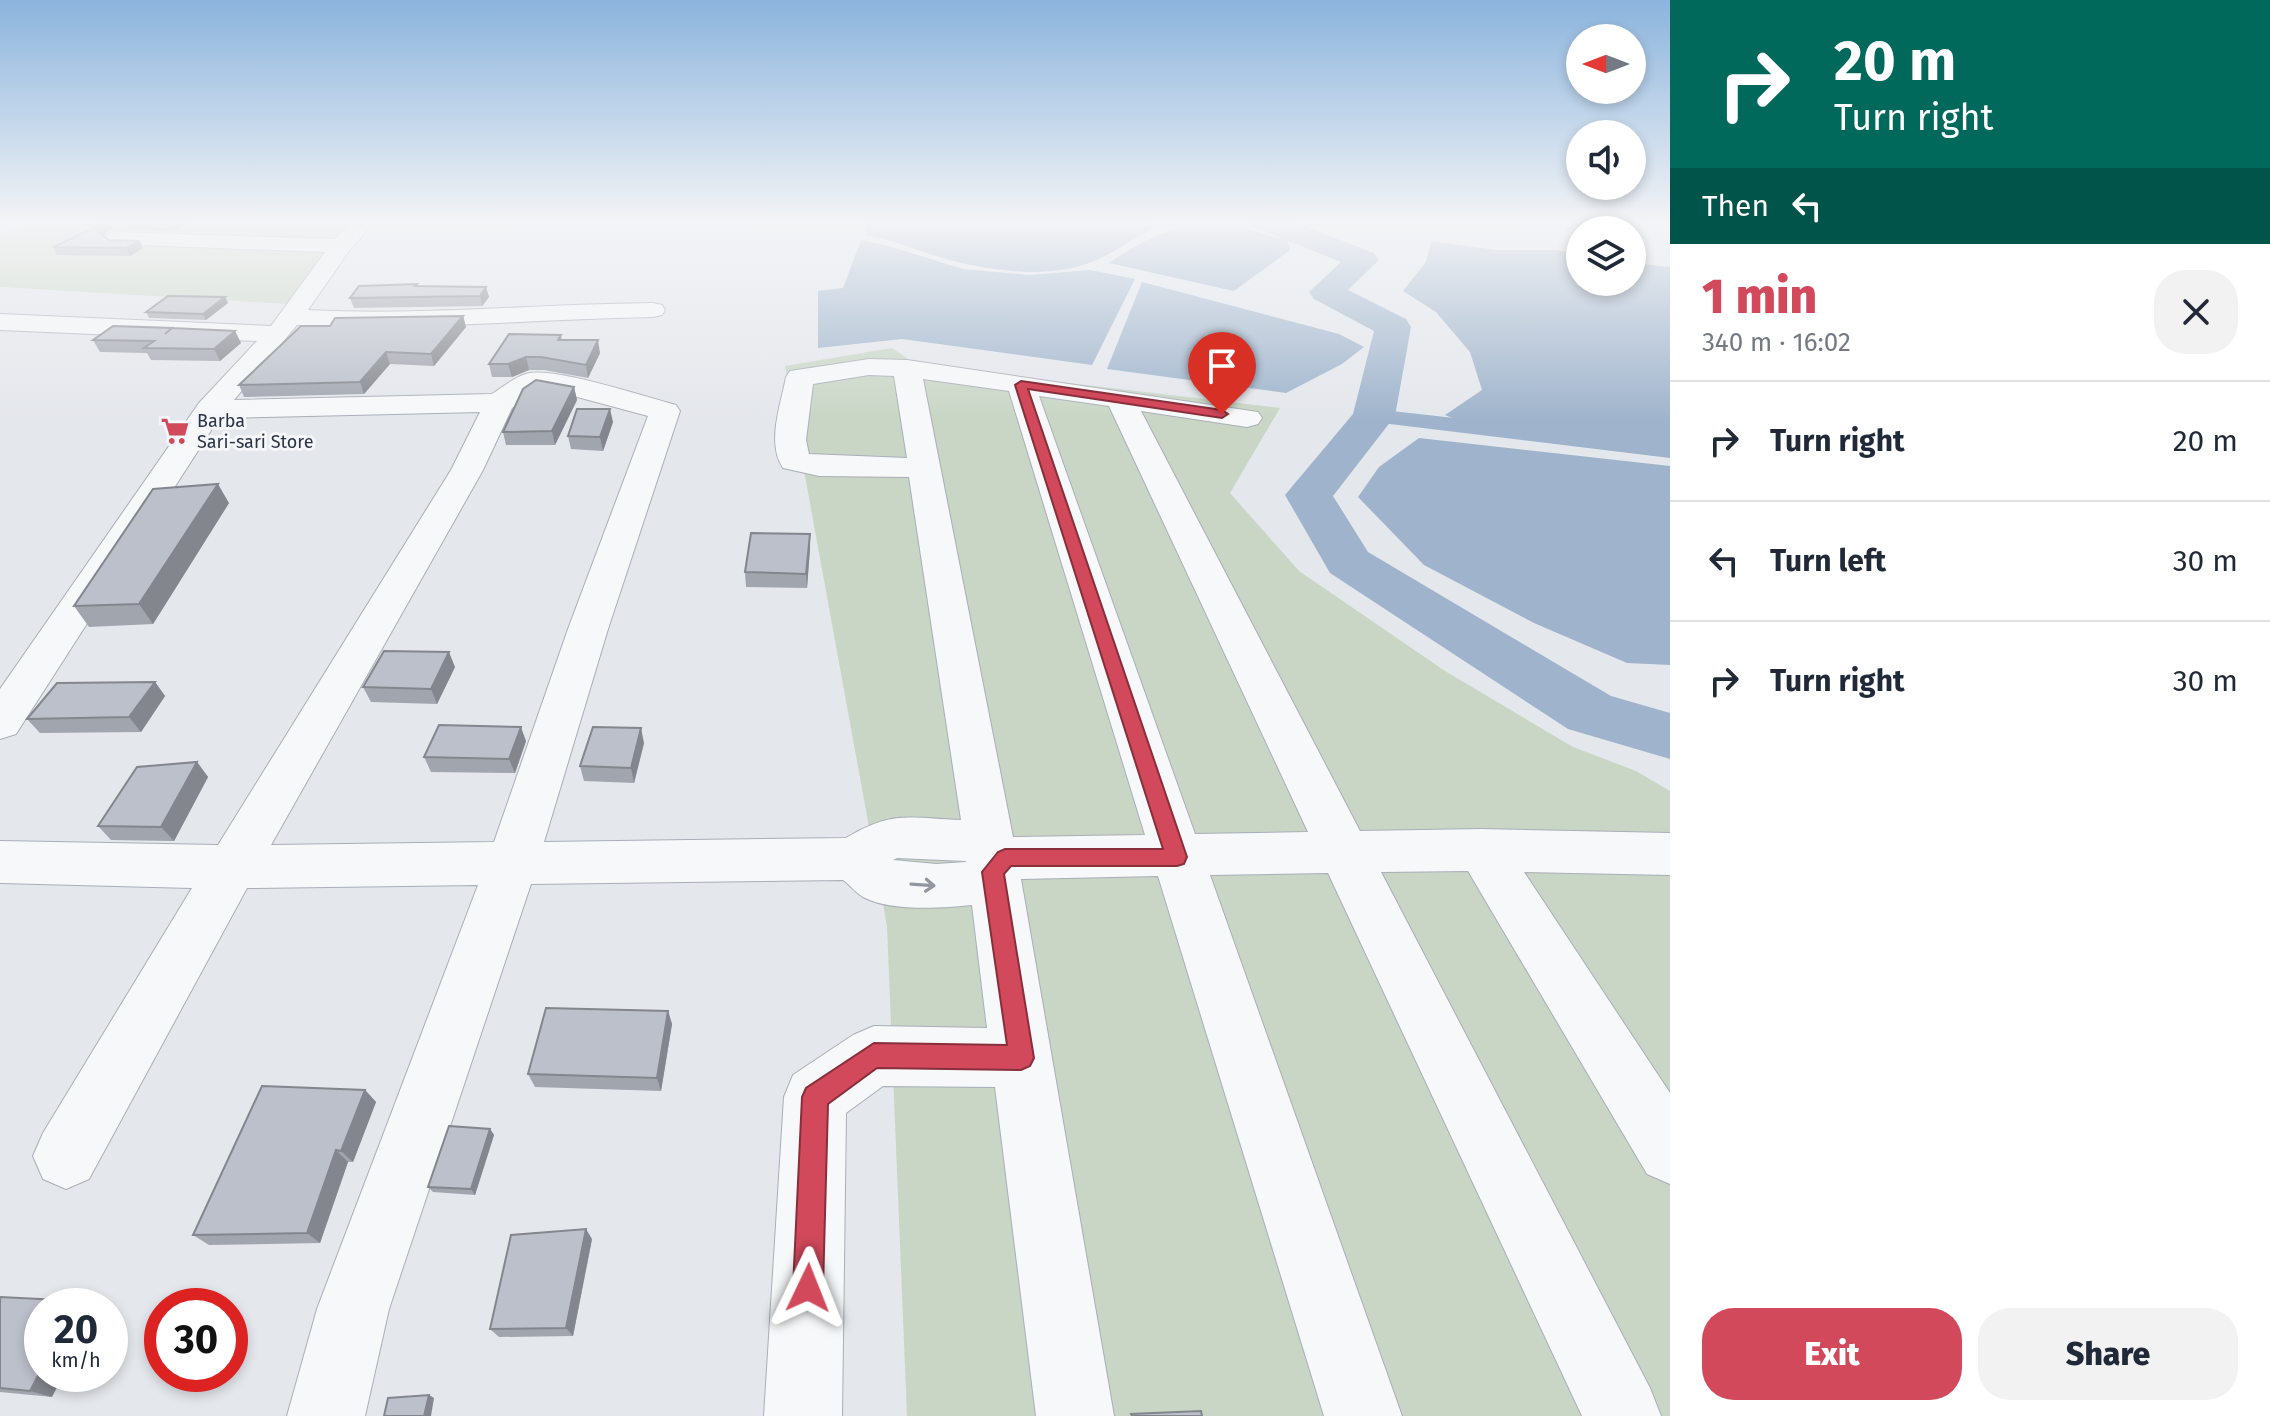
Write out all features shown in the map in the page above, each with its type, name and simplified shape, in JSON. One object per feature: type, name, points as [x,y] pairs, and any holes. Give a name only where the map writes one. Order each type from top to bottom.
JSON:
[{"type":"street","points":[[0,723],[210,409],[284,325],[311,287]]},
{"type":"street","points":[[0,322],[284,325],[544,311],[653,310]]},
{"type":"street","points":[[924,468],[819,466],[794,461],[790,440],[800,377],[869,367],[907,368],[1247,418]]},
{"type":"street","points":[[907,368],[996,860],[1021,1058],[1075,1416]]},
{"type":"street","points":[[66,1156],[232,867],[467,470],[499,403],[532,381],[556,383],[665,411],[588,629],[512,864],[353,1309],[326,1416]]},
{"type":"street","points":[[1021,385],[1363,1416]]},
{"type":"street","points":[[1120,399],[1622,1416]]},
{"type":"street","points":[[210,409],[499,403]]},
{"type":"street","points":[[1482,850],[1670,1151]]},
{"type":"street","points":[[0,862],[232,867],[854,859],[874,877],[890,883],[964,885],[975,883],[996,860],[1482,850],[1664,862]]},
{"type":"street","points":[[803,1416],[815,1097],[874,1056],[1021,1058]]},
{"type":"green space","points":[[1,287],[302,287],[288,304]]},
{"type":"green space","points":[[892,348],[917,365],[1280,408],[1230,493],[1299,571],[1445,671],[1573,747],[1636,771],[1670,791],[1670,1416],[907,1416],[887,926],[785,366]]},
{"type":"water","points":[[1131,287],[1092,365],[902,339],[818,348],[818,291],[843,288]]},
{"type":"water","points":[[1140,287],[1161,287],[1339,334],[1364,347],[1342,364],[1286,393],[1107,369]]},
{"type":"water","points":[[1216,287],[1239,287],[1234,291]]},
{"type":"water","points":[[1406,287],[1566,287],[1566,296],[1646,296],[1646,287],[1670,287],[1670,444],[1457,420],[1445,415],[1482,390],[1470,352],[1436,312],[1403,291]]},
{"type":"water","points":[[1419,438],[1670,466],[1670,665],[1627,663],[1534,623],[1424,565],[1358,497],[1379,467]]},
{"type":"building","points":[[358,287],[486,287],[480,296],[350,298]]},
{"type":"building","points":[[168,296],[225,297],[203,314],[146,312]]},
{"type":"building","points":[[463,316],[431,354],[386,352],[360,382],[239,385],[301,326],[330,326],[335,318]]},
{"type":"building","points":[[113,326],[235,331],[214,349],[144,348],[154,341],[93,340]]},
{"type":"building","points":[[509,334],[561,335],[558,340],[598,340],[586,365],[541,357],[526,357],[508,364],[489,364]]},
{"type":"building","points":[[536,380],[574,387],[552,431],[503,432],[523,389]]},
{"type":"building","points":[[577,409],[610,409],[600,437],[568,436]]},
{"type":"building","points":[[218,484],[139,604],[74,606],[153,489]]},
{"type":"building","points":[[751,533],[810,534],[806,574],[745,572]]},
{"type":"building","points":[[384,651],[449,652],[431,689],[363,687]]},
{"type":"building","points":[[155,682],[129,717],[27,719],[57,683]]},
{"type":"building","points":[[439,725],[521,727],[509,759],[424,757]]},
{"type":"building","points":[[593,727],[641,728],[631,768],[580,766]]},
{"type":"building","points":[[197,762],[161,827],[98,826],[137,767]]},
{"type":"building","points":[[546,1008],[668,1011],[657,1078],[528,1074]]},
{"type":"building","points":[[262,1086],[365,1090],[341,1151],[336,1150],[307,1233],[193,1235]]},
{"type":"building","points":[[449,1126],[490,1129],[471,1189],[428,1187]]},
{"type":"building","points":[[586,1229],[566,1328],[490,1329],[511,1235]]},
{"type":"building","points":[[0,1297],[24,1298],[24,1390],[0,1388]]},
{"type":"building","points":[[429,1395],[424,1416],[384,1416],[388,1398]]},
{"type":"building","points":[[1201,1411],[1202,1416],[1131,1414]]},
{"type":"waterway","points":[[1332,287],[1326,292],[1393,327],[1374,416],[1309,495],[1348,562],[1590,713],[1670,736]]},
{"type":"waterway","points":[[1374,416],[1670,450]]},
{"type":"place","name":"Barba Sari-sari Store","points":[[175,431]]},
{"type":"route","points":[[808,1288],[815,1097],[874,1056],[1021,1058],[993,872],[1005,858],[1177,857],[1021,385],[1222,414]]}]
